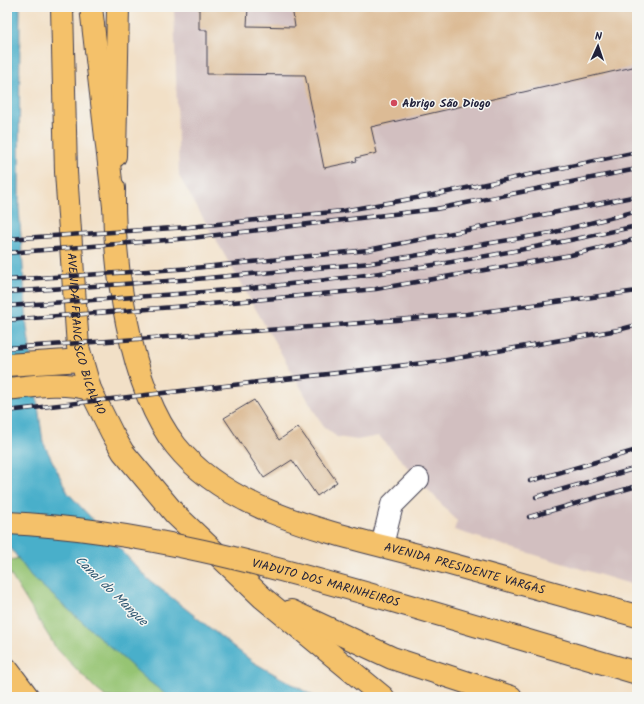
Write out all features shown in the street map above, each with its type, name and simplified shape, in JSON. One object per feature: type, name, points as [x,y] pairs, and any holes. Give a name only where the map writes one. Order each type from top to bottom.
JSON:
[{"type":"main road","name":"AVENIDA FRANCISCO BICALHO","points":[[62,7],[66,172],[78,346],[90,389],[123,452],[174,514],[263,598]]},
{"type":"main road","points":[[91,7],[114,207]]},
{"type":"main road","points":[[114,207],[118,7]]},
{"type":"main road","name":"AVENIDA PRESIDENTE VARGAS","points":[[114,207],[118,260],[129,330],[144,389],[166,432],[188,459],[213,480],[251,503],[292,520],[637,616]]},
{"type":"main road","points":[[7,365],[82,360]]},
{"type":"main road","points":[[7,389],[56,384],[74,385],[90,389]]},
{"type":"main road","name":"VIADUTO DOS MARINHEIROS","points":[[7,523],[30,524],[155,541],[308,577],[637,673]]},
{"type":"main road","points":[[263,598],[383,697]]},
{"type":"main road","points":[[263,598],[392,658],[511,697]]},
{"type":"main road","points":[[7,669],[28,697]]},
{"type":"lane","points":[[382,545],[392,505],[418,479]]},
{"type":"shaded area","points":[[174,7],[637,7],[637,586],[454,530],[457,521],[379,436],[357,440],[337,437],[323,426],[179,176]]},
{"type":"green space","points":[[35,554],[195,697],[106,697],[96,689],[56,648],[7,569],[7,561]]},
{"type":"water","name":"Canal do Mangue","points":[[7,7],[20,7],[19,207],[27,327],[43,442],[68,493],[148,579],[253,662],[315,697],[169,697],[146,679],[31,576],[7,543]]},
{"type":"building","name":"Abrigo São Diogo","points":[[199,7],[248,7],[247,26],[295,27],[292,7],[637,7],[637,66],[371,127],[377,153],[356,158],[357,161],[324,168],[305,75],[207,74],[207,30],[199,30]]},
{"type":"building","points":[[254,400],[279,440],[298,427],[337,482],[317,496],[292,460],[264,478],[224,418]]},
{"type":"railway","points":[[7,239],[189,227],[342,211],[433,195],[637,152]]},
{"type":"railway","points":[[7,253],[191,238],[436,209],[637,169]]},
{"type":"railway","points":[[7,280],[194,268],[368,250],[637,196]]},
{"type":"railway","points":[[7,292],[196,279],[371,263],[551,233],[637,211]]},
{"type":"railway","points":[[7,306],[190,293],[328,280],[472,259],[637,226]]},
{"type":"railway","points":[[7,320],[376,289],[571,255],[637,239]]},
{"type":"railway","points":[[7,348],[325,326],[467,314],[637,291]]},
{"type":"railway","points":[[7,411],[441,361],[618,330],[637,325]]},
{"type":"railway","points":[[530,481],[637,450]]},
{"type":"railway","points":[[536,497],[637,468]]},
{"type":"railway","points":[[529,517],[637,486]]},
{"type":"place","name":"Abrigo São Diogo","points":[[394,103]]}]
